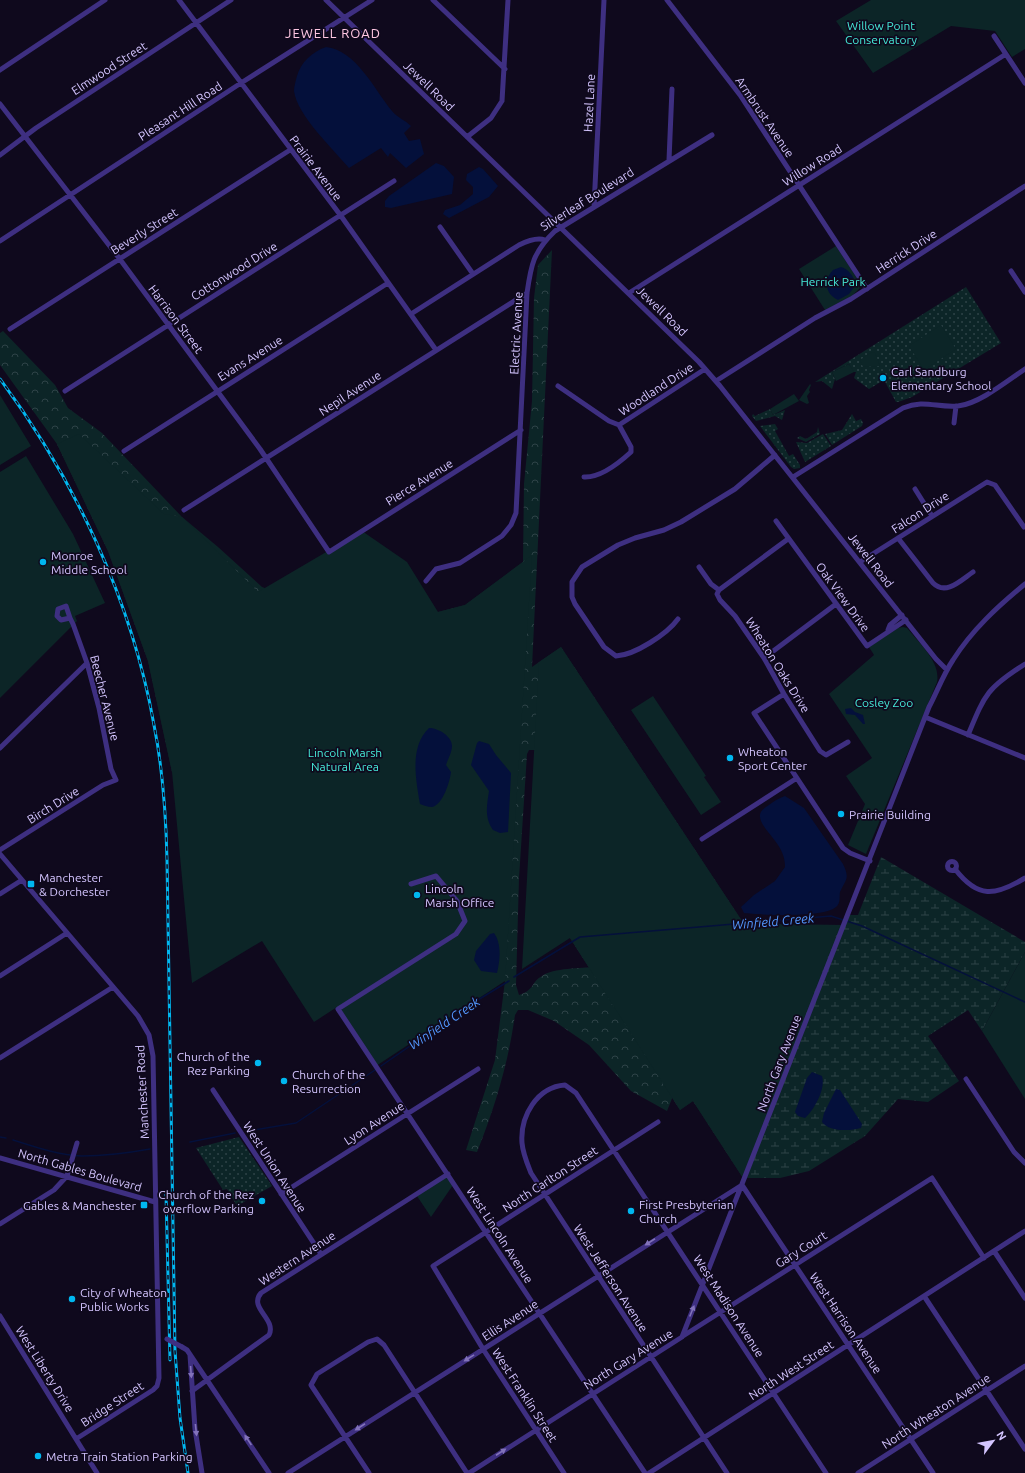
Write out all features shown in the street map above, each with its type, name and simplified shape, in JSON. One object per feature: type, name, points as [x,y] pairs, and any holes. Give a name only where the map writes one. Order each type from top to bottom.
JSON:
[{"type":"street","points":[[0,70],[105,0]]},
{"type":"street","name":"Prairie Avenue","points":[[179,0],[341,216],[436,350]]},
{"type":"street","name":"Elmwood Street","points":[[0,155],[25,136],[231,0]]},
{"type":"street","name":"Jewell Road","points":[[326,0],[629,293],[705,369],[793,477],[936,659],[947,670]]},
{"type":"street","name":"Pleasant Hill Road","points":[[0,242],[241,83],[372,0]]},
{"type":"street","points":[[433,0],[505,69]]},
{"type":"street","points":[[467,137],[488,122],[497,111],[503,94],[508,0]]},
{"type":"street","name":"Hazel Lane","points":[[594,208],[604,0]]},
{"type":"street","name":"Armbrust Avenue","points":[[668,0],[740,95],[867,289]]},
{"type":"street","points":[[994,36],[1025,83]]},
{"type":"street","name":"Willow Road","points":[[629,293],[1006,54]]},
{"type":"street","points":[[669,160],[672,89]]},
{"type":"street","name":"Harrison Street","points":[[0,104],[119,258],[267,458],[329,552]]},
{"type":"street","name":"Silverleaf Boulevard","points":[[411,314],[526,242],[541,239],[545,240],[560,227],[594,208],[669,160],[712,135]]},
{"type":"street","name":"Beverly Street","points":[[10,329],[290,150]]},
{"type":"street","name":"Cottonwood Drive","points":[[65,392],[394,182]]},
{"type":"street","name":"Herrick Drive","points":[[716,381],[815,318],[867,289],[1025,186]]},
{"type":"street","points":[[440,227],[473,274]]},
{"type":"street","name":"Electric Avenue","points":[[426,581],[436,569],[464,560],[497,539],[511,525],[516,513],[527,293],[533,259],[545,240]]},
{"type":"street","points":[[1011,271],[1025,292]]},
{"type":"street","name":"Evans Avenue","points":[[124,451],[388,282]]},
{"type":"street","name":"Nepil Avenue","points":[[184,510],[527,293]]},
{"type":"street","name":"Woodland Drive","points":[[619,425],[705,369]]},
{"type":"street","points":[[793,477],[903,408],[922,403],[956,406],[979,399],[1025,369]]},
{"type":"street","points":[[558,386],[609,421],[619,425],[631,447],[631,452],[599,475],[592,478],[584,477]]},
{"type":"street","points":[[954,423],[956,406]]},
{"type":"street","name":"Pierce Avenue","points":[[329,552],[521,430]]},
{"type":"street","points":[[678,619],[672,627],[631,653],[616,656],[604,647],[575,604],[572,596],[572,582],[582,567],[611,549],[631,539],[673,527],[735,489],[775,455]]},
{"type":"street","name":"Falcon Drive","points":[[860,562],[984,484],[992,482],[998,488],[1024,527]]},
{"type":"street","points":[[915,489],[932,516]]},
{"type":"street","name":"Oak View Drive","points":[[776,521],[867,646],[888,630],[890,624],[904,618]]},
{"type":"street","points":[[898,538],[932,583],[938,588],[944,589],[949,587],[973,572]]},
{"type":"street","points":[[719,590],[788,539]]},
{"type":"street","name":"Wheaton Oaks Drive","points":[[700,567],[711,584],[719,590],[717,594],[720,600],[735,616],[764,658],[784,694],[823,754],[826,756],[848,742]]},
{"type":"street","name":"North Gary Avenue","points":[[468,1473],[682,1337],[849,915],[925,717],[947,670],[965,642],[981,622],[1025,584]]},
{"type":"street","points":[[764,658],[836,604]]},
{"type":"street","name":"Beecher Avenue","points":[[70,618],[87,663],[99,708],[111,769],[115,777]]},
{"type":"street","points":[[0,748],[87,663]]},
{"type":"street","points":[[968,735],[987,694],[1000,680],[1024,664]]},
{"type":"street","points":[[784,694],[754,713],[843,848],[850,853],[870,861]]},
{"type":"street","points":[[925,717],[1025,758]]},
{"type":"street","name":"Birch Drive","points":[[0,850],[104,785],[116,780],[115,777]]},
{"type":"street","points":[[702,839],[797,778]]},
{"type":"street","name":"Manchester Road","points":[[0,854],[142,1021],[149,1035],[152,1048],[159,1338],[158,1383]]},
{"type":"street","points":[[955,869],[967,884],[983,892],[1002,891],[1025,878]]},
{"type":"street","name":"West Lincoln Avenue","points":[[411,884],[436,876],[457,902],[465,921],[456,934],[338,1009],[645,1473]]},
{"type":"street","points":[[0,894],[22,880]]},
{"type":"street","points":[[0,976],[67,933]]},
{"type":"street","points":[[0,1058],[113,987]]},
{"type":"street","name":"Lyon Avenue","points":[[281,1194],[478,1069]]},
{"type":"street","points":[[966,1079],[1014,1152],[1025,1163]]},
{"type":"street","name":"West Jefferson Avenue","points":[[614,1150],[573,1090],[565,1085],[557,1085],[544,1092],[536,1100],[528,1112],[523,1125],[523,1151],[528,1166],[544,1195],[727,1473]]},
{"type":"street","name":"West Union Avenue","points":[[213,1090],[321,1254]]},
{"type":"street","name":"North Carlton Street","points":[[432,1266],[658,1122]]},
{"type":"street","points":[[0,1224],[54,1190],[67,1176],[77,1143]]},
{"type":"street","name":"West Madison Avenue","points":[[614,1150],[826,1473]]},
{"type":"street","name":"North Gables Boulevard","points":[[0,1158],[155,1202]]},
{"type":"street","name":"Western Avenue","points":[[192,1391],[269,1335],[271,1330],[270,1324],[258,1304],[260,1295],[321,1254],[448,1174]]},
{"type":"street","name":"Gary Court","points":[[682,1337],[932,1178],[984,1258]]},
{"type":"street","name":"Ellis Avenue","points":[[288,1473],[667,1231],[742,1185]]},
{"type":"street","name":"West Harrison Avenue","points":[[742,1185],[933,1473]]},
{"type":"street","name":"North West Street","points":[[649,1473],[1025,1231]]},
{"type":"street","points":[[994,1251],[1025,1298]]},
{"type":"street","name":"West Franklin Street","points":[[432,1266],[483,1349],[564,1473]]},
{"type":"street","points":[[924,1296],[1025,1449]]},
{"type":"street","name":"West Liberty Drive","points":[[0,1316],[97,1473]]},
{"type":"street","points":[[159,1338],[167,1339],[182,1347],[190,1354],[269,1473]]},
{"type":"street","points":[[369,1473],[311,1385],[315,1376],[368,1342],[377,1339],[384,1345],[468,1473]]},
{"type":"street","points":[[190,1354],[195,1429],[202,1473]]},
{"type":"street","name":"North Wheaton Avenue","points":[[858,1473],[1025,1366]]},
{"type":"street","name":"Bridge Street","points":[[76,1439],[153,1390],[158,1383]]},
{"type":"green space","name":"Willow Point Conservatory","points":[[871,0],[1025,0],[1025,49],[1012,57],[995,31],[951,26],[873,73],[836,21]]},
{"type":"green space","name":"Herrick Park","points":[[836,246],[859,281],[860,288],[852,296],[825,310],[799,269]]},
{"type":"green space","name":"Lincoln Marsh Natural Area","points":[[552,250],[532,667],[561,647],[540,750],[529,750],[527,754],[519,878],[516,985],[519,995],[528,991],[539,978],[547,973],[568,969],[595,967],[675,1091],[667,1111],[631,1091],[589,1045],[554,1021],[528,1010],[518,1010],[515,1015],[509,1051],[500,1085],[490,1118],[477,1152],[466,1150],[495,1060],[505,981],[172,772],[148,661],[108,551],[57,444],[0,365],[0,333],[3,331],[55,385],[68,408],[102,433],[182,517],[262,587],[270,590],[438,612],[465,605],[523,562],[524,484],[532,401],[534,298],[538,265]]},
{"type":"green space","points":[[966,287],[1001,343],[912,397],[898,402],[896,402],[884,380],[869,389],[854,378],[856,372],[853,372],[849,364],[832,372],[835,379],[832,389],[822,381],[815,382]]},
{"type":"green space","points":[[941,325],[956,349],[924,370],[909,346]]},
{"type":"green space","points":[[872,352],[875,353],[880,366],[863,367],[860,360]]},
{"type":"green space","points":[[849,364],[854,372],[836,381],[832,372]]},
{"type":"green space","points":[[810,384],[810,392],[807,396],[809,403],[807,404],[799,400]]},
{"type":"green space","points":[[794,394],[799,401],[773,415],[770,409]]},
{"type":"green space","points":[[0,395],[31,446],[0,465]]},
{"type":"green space","points":[[770,409],[773,415],[785,410],[782,420],[775,416],[756,421],[752,416],[753,414],[755,416]]},
{"type":"green space","points":[[852,414],[856,421],[861,419],[863,423],[862,426],[832,445],[825,434],[842,430]]},
{"type":"green space","points":[[775,424],[778,429],[775,431],[789,456],[793,454],[800,465],[800,468],[794,469],[791,467],[760,426]]},
{"type":"green space","points":[[818,427],[820,434],[806,442],[797,438],[800,436],[806,439],[817,432]]},
{"type":"green space","name":"Lincoln Marsh Natural Area","points":[[79,434],[164,514],[182,517],[258,592],[362,531],[407,562],[438,612],[465,605],[532,555],[505,981],[376,1066],[337,1007],[314,1022],[262,941],[192,983],[172,772],[148,661],[108,551],[57,444]]},
{"type":"green space","points":[[823,434],[831,446],[805,462],[796,442],[807,443]]},
{"type":"green space","name":"Monroe Middle School","points":[[26,456],[73,534],[105,603],[75,616],[77,621],[0,698],[0,472]]},
{"type":"green space","name":"Cosley Zoo","points":[[898,628],[907,628],[928,653],[936,667],[937,682],[866,854],[848,845],[865,804],[846,776],[872,758],[829,694],[874,655],[869,647]]},
{"type":"green space","points":[[561,647],[744,924],[845,925],[849,915],[858,915],[881,857],[1025,942],[1025,952],[982,1031],[968,1010],[928,1036],[959,1081],[928,1102],[898,1099],[865,1136],[809,1171],[780,1178],[743,1178],[693,1101],[680,1110],[570,938]]},
{"type":"green space","points":[[561,647],[744,924],[840,925],[743,1178],[693,1101],[680,1110],[570,938],[522,969],[539,662]]},
{"type":"green space","points":[[653,696],[706,776],[704,777],[721,802],[701,815],[631,710]]},
{"type":"green space","points":[[1025,952],[1025,1099],[982,1031]]},
{"type":"green space","points":[[239,1137],[272,1186],[237,1206],[227,1189],[223,1190],[196,1148]]},
{"type":"green space","points":[[447,1176],[453,1185],[431,1217],[417,1196]]},
{"type":"shaded area","points":[[326,47],[337,50],[346,55],[364,72],[392,111],[411,126],[404,133],[409,141],[420,139],[424,154],[406,168],[390,153],[388,157],[381,148],[349,168],[325,142],[302,110],[294,91],[301,66],[308,58]]},
{"type":"shaded area","points":[[436,163],[444,166],[454,177],[452,194],[391,208],[385,207],[385,201],[389,196]]},
{"type":"shaded area","points":[[479,167],[483,169],[498,186],[489,197],[449,218],[443,214],[445,210],[460,205],[473,194],[473,187],[466,180],[467,174]]},
{"type":"shaded area","points":[[841,267],[847,270],[851,275],[855,286],[849,294],[838,300],[830,294],[827,282],[833,270]]},
{"type":"shaded area","points":[[851,708],[855,712],[863,715],[865,724],[863,724],[855,715],[846,714],[845,709]]},
{"type":"shaded area","points":[[429,728],[436,729],[444,733],[450,739],[452,746],[446,765],[451,772],[449,781],[443,797],[436,805],[432,807],[420,804],[416,774],[416,754],[423,736]]},
{"type":"shaded area","points":[[479,741],[489,744],[511,773],[508,832],[500,833],[493,830],[488,820],[487,811],[489,791],[471,765],[477,743]]},
{"type":"shaded area","points":[[785,796],[804,808],[843,864],[847,876],[840,892],[839,904],[830,910],[819,913],[777,915],[744,913],[741,907],[754,895],[775,881],[785,867],[782,851],[764,827],[761,822],[760,815],[765,807]]},
{"type":"shaded area","points":[[494,933],[497,937],[499,947],[499,963],[497,973],[481,971],[474,960],[476,951],[490,934]]},
{"type":"shaded area","points":[[812,1072],[822,1076],[823,1081],[821,1093],[812,1110],[805,1118],[798,1116],[795,1112],[807,1078]]},
{"type":"shaded area","points":[[836,1089],[840,1090],[862,1124],[861,1128],[840,1130],[830,1128],[822,1122],[824,1113]]},
{"type":"waterway","name":"Winfield Creek","points":[[514,977],[580,937],[831,916],[862,926],[1025,1002]]},
{"type":"waterway","name":"Winfield Creek","points":[[381,1066],[468,1006],[509,981]]},
{"type":"waterway","name":"Winfield Creek","points":[[248,1131],[296,1123],[375,1070]]},
{"type":"waterway","name":"Winfield Creek","points":[[190,1142],[235,1133]]},
{"type":"waterway","name":"Winfield Creek","points":[[0,1137],[6,1138]]},
{"type":"waterway","name":"Winfield Creek","points":[[13,1140],[55,1152],[82,1156],[116,1154],[150,1149]]},
{"type":"railway","points":[[0,379],[53,458],[97,543],[131,633],[144,679],[160,759],[164,792],[167,843],[175,1351],[180,1418],[188,1473]]},
{"type":"railway","points":[[166,1194],[170,1360]]},
{"type":"place","name":"Carl Sandburg Elementary School","points":[[883,378]]},
{"type":"place","name":"Monroe Middle School","points":[[43,562]]},
{"type":"place","name":"Wheaton Sport Center","points":[[730,758]]},
{"type":"place","name":"Prairie Building","points":[[841,814]]},
{"type":"place","name":"Manchester & Dorchester","points":[[31,884]]},
{"type":"place","name":"Lincoln Marsh Office","points":[[417,895]]},
{"type":"place","name":"Church of the Rez Parking","points":[[258,1063]]},
{"type":"place","name":"Church of the Resurrection","points":[[284,1081]]},
{"type":"place","name":"Church of the Rez overflow Parking","points":[[262,1201]]},
{"type":"place","name":"Gables & Manchester","points":[[144,1205]]},
{"type":"place","name":"First Presbyterian Church","points":[[631,1211]]},
{"type":"place","name":"City of Wheaton Public Works","points":[[72,1299]]},
{"type":"place","name":"Metra Train Station Parking","points":[[38,1456]]},
{"type":"district","name":"JEWELL ROAD","points":[[333,33]]}]
